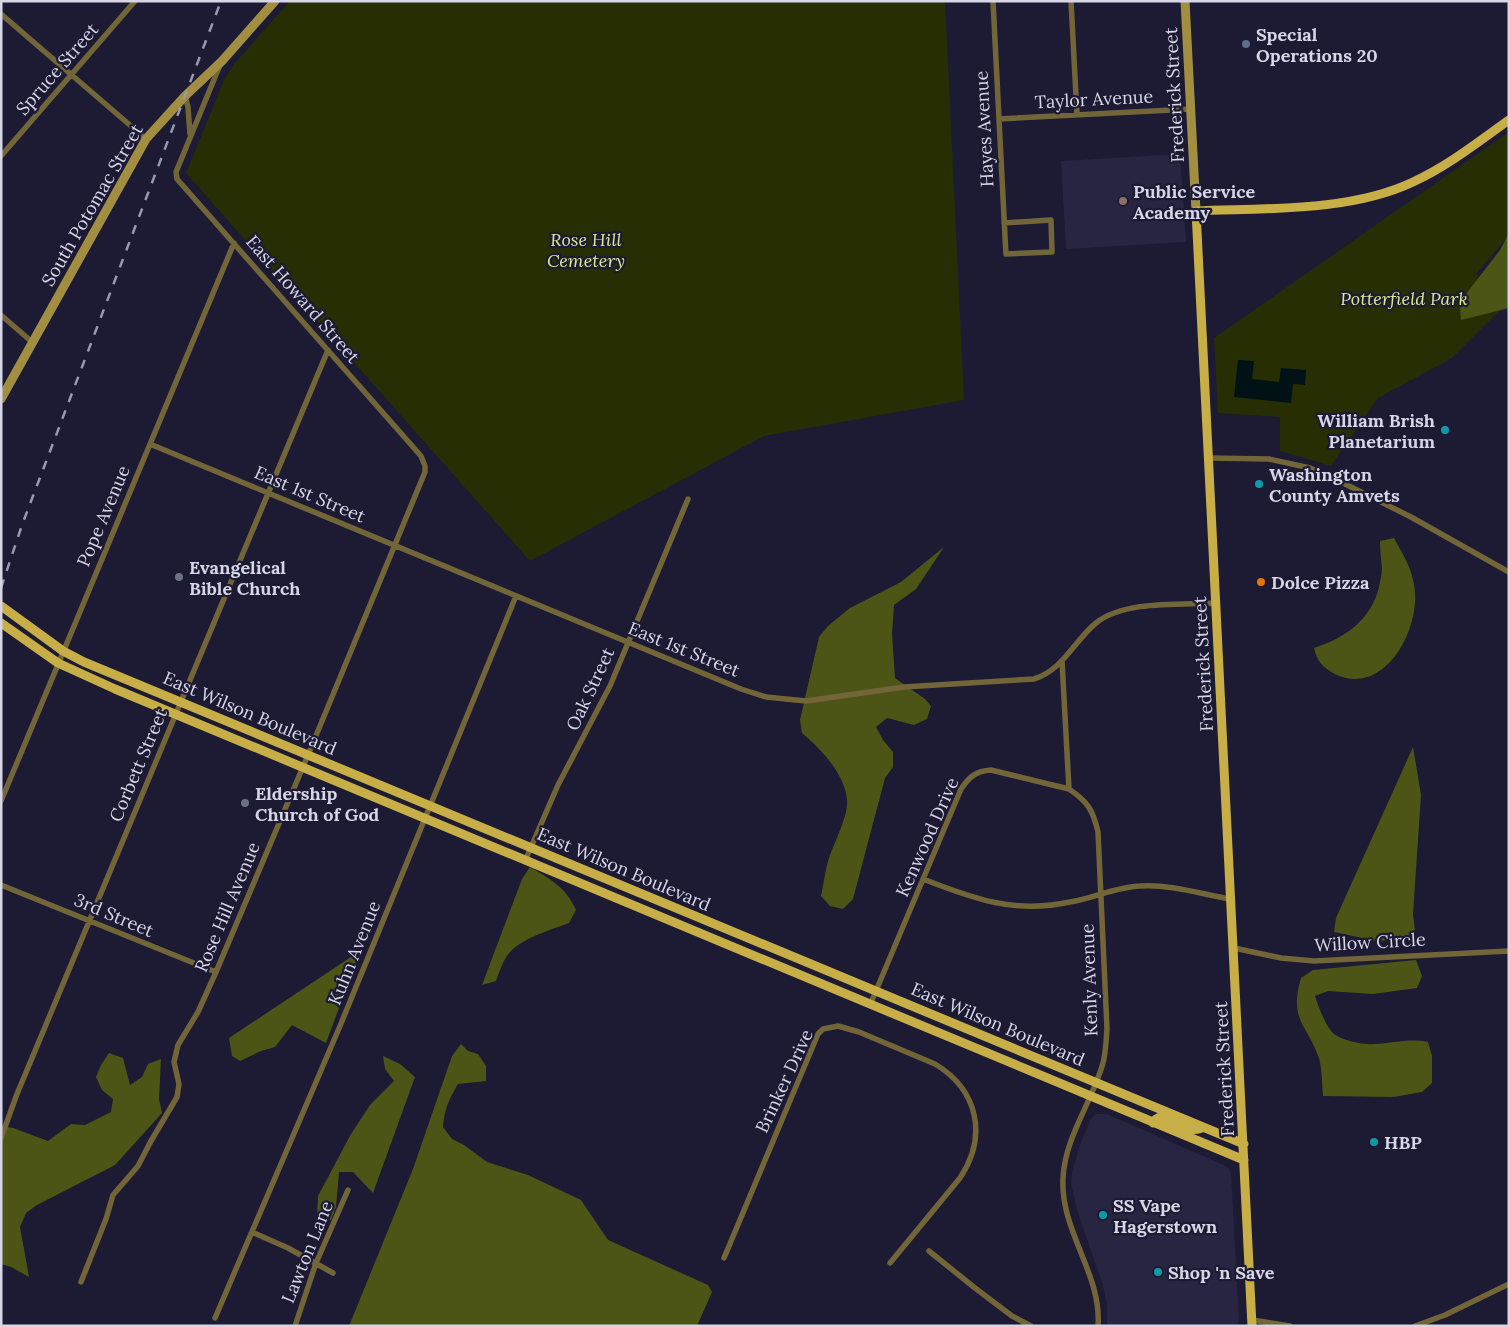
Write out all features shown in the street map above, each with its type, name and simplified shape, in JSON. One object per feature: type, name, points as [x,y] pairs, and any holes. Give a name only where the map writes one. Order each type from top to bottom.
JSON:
[{"type":"main road","name":"South Potomac Street","points":[[1,399],[146,139],[185,96],[222,61],[275,1]]},
{"type":"main road","name":"Frederick Street","points":[[1185,1],[1252,1323]]},
{"type":"main road","points":[[1196,211],[1292,206],[1368,198],[1412,183],[1434,172],[1509,120]]},
{"type":"main road","name":"East Wilson Boulevard","points":[[1,606],[63,650],[84,662],[1244,1144]]},
{"type":"main road","name":"East Wilson Boulevard","points":[[1,623],[58,663],[80,674],[1244,1160]]},
{"type":"main road","points":[[1153,1123],[1156,1118],[1160,1117],[1192,1130],[1198,1130],[1202,1127]]},
{"type":"street","name":"Spruce Street","points":[[1,156],[135,1]]},
{"type":"street","name":"Hayes Avenue","points":[[993,1],[1004,223],[1006,254],[1052,252],[1051,220],[1004,223]]},
{"type":"street","points":[[1071,1],[1077,115]]},
{"type":"street","points":[[1,14],[146,139]]},
{"type":"street","name":"East Howard Street","points":[[222,61],[190,136],[176,176],[421,456],[425,466],[423,478]]},
{"type":"street","name":"East Howard Street","points":[[185,96],[188,106],[190,136]]},
{"type":"street","name":"Taylor Avenue","points":[[999,118],[1191,109]]},
{"type":"street","name":"Pope Avenue","points":[[1,801],[234,243]]},
{"type":"street","points":[[1,315],[32,342]]},
{"type":"street","name":"Corbett Street","points":[[1,1138],[17,1094],[328,350]]},
{"type":"street","name":"East 1st Street","points":[[150,444],[741,689],[766,697],[791,701],[823,700],[904,687],[1034,679],[1052,671],[1090,628],[1102,618],[1117,611],[1139,606],[1216,603]]},
{"type":"street","points":[[1208,458],[1269,460],[1310,468],[1411,517],[1509,572]]},
{"type":"street","name":"Rose Hill Avenue","points":[[81,1282],[106,1219],[112,1196],[138,1166],[177,1097],[179,1084],[174,1062],[183,1036],[198,1012],[216,972],[423,478]]},
{"type":"street","name":"Oak Street","points":[[525,861],[558,785],[598,710],[688,500]]},
{"type":"street","name":"Kuhn Avenue","points":[[214,1318],[336,1035],[516,596]]},
{"type":"street","points":[[1062,661],[1069,789]]},
{"type":"street","name":"Kenwood Drive","points":[[870,1005],[960,789],[966,780],[974,774],[991,770],[1069,789]]},
{"type":"street","name":"Kenly Avenue","points":[[1069,789],[1085,802],[1095,816],[1098,832],[1102,894],[1106,1048],[1096,1083],[1069,1146],[1063,1179],[1065,1208],[1069,1223],[1096,1293],[1098,1326]]},
{"type":"street","points":[[923,879],[970,897],[1011,906],[1050,906],[1124,887],[1153,886],[1230,899]]},
{"type":"street","name":"3rd Street","points":[[1,885],[216,972]]},
{"type":"street","name":"Willow Circle","points":[[1234,948],[1281,958],[1314,960],[1509,951]]},
{"type":"street","name":"Brinker Drive","points":[[724,1258],[818,1034],[823,1028],[838,1026],[859,1032],[945,1070],[965,1092],[976,1122],[976,1139],[969,1164],[960,1178],[890,1263]]},
{"type":"street","name":"Lawton Lane","points":[[295,1326],[316,1264],[348,1190]]},
{"type":"street","points":[[252,1232],[288,1248],[333,1273]]},
{"type":"street","points":[[929,1250],[1005,1310],[1031,1326]]},
{"type":"street","points":[[1415,1326],[1445,1315],[1509,1284]]},
{"type":"street","points":[[1252,1323],[1290,1326]]},
{"type":"shaded area","name":"Public Service Academy","points":[[1180,154],[1186,242],[1066,249],[1061,161]]},
{"type":"shaded area","points":[[1238,360],[1254,361],[1252,379],[1279,382],[1281,368],[1306,370],[1305,385],[1293,384],[1291,403],[1234,397]]},
{"type":"shaded area","points":[[1096,1114],[1107,1114],[1228,1167],[1231,1173],[1239,1319],[1237,1326],[1107,1326],[1107,1304],[1102,1282],[1077,1210],[1071,1184],[1072,1172],[1081,1142],[1091,1119]]},
{"type":"green space","name":"Rose Hill Cemetery","points":[[290,1],[945,1],[964,400],[764,436],[530,561],[186,173],[225,78],[235,63]]},
{"type":"green space","name":"Potterfield Park","points":[[1509,132],[1509,235],[1476,274],[1506,304],[1452,358],[1378,398],[1331,466],[1280,451],[1280,417],[1218,413],[1214,338]]},
{"type":"green space","points":[[1509,233],[1509,308],[1461,320],[1460,307],[1466,294],[1500,250]]},
{"type":"green space","points":[[1394,538],[1408,564],[1413,580],[1415,597],[1413,616],[1407,635],[1398,652],[1385,667],[1370,676],[1353,679],[1335,674],[1321,663],[1314,648],[1346,633],[1370,609],[1379,587],[1381,575],[1380,541]]},
{"type":"green space","points":[[944,547],[916,589],[894,605],[892,634],[895,678],[925,699],[931,706],[927,719],[914,725],[887,718],[876,727],[883,740],[893,752],[893,767],[885,778],[853,899],[843,909],[830,906],[821,896],[831,852],[846,813],[847,799],[845,789],[831,762],[802,733],[800,720],[819,637],[828,626],[850,608],[901,582]]},
{"type":"green space","points":[[1413,747],[1421,795],[1413,914],[1416,939],[1376,941],[1334,932],[1336,918]]},
{"type":"green space","points":[[530,867],[562,889],[576,910],[569,923],[535,936],[512,950],[507,956],[496,981],[482,985],[522,879]]},
{"type":"green space","points":[[360,951],[326,1043],[292,1025],[275,1047],[240,1061],[232,1056],[229,1038]]},
{"type":"green space","points":[[1416,960],[1422,976],[1417,988],[1373,994],[1328,991],[1315,996],[1328,1027],[1334,1034],[1343,1039],[1370,1044],[1408,1041],[1428,1042],[1432,1056],[1432,1083],[1422,1092],[1394,1097],[1323,1096],[1319,1058],[1298,1013],[1298,992],[1301,978],[1313,970]]},
{"type":"green space","points":[[461,1044],[468,1051],[478,1054],[486,1066],[486,1081],[458,1084],[444,1115],[443,1127],[452,1139],[464,1145],[487,1162],[528,1175],[581,1200],[608,1240],[708,1285],[712,1292],[697,1326],[349,1326],[413,1169],[452,1056]]},
{"type":"green space","points":[[109,1053],[123,1058],[130,1085],[142,1077],[148,1064],[161,1059],[159,1099],[162,1113],[115,1165],[37,1205],[26,1213],[20,1227],[29,1277],[1,1264],[1,1126],[13,1128],[48,1141],[71,1124],[85,1125],[111,1112],[113,1099],[102,1090],[96,1077]]},
{"type":"green space","points":[[383,1056],[400,1064],[415,1077],[373,1193],[353,1172],[339,1172],[336,1207],[331,1220],[317,1218],[318,1196],[351,1134],[370,1105],[394,1081],[385,1069]]},
{"type":"railway","points":[[1,588],[22,525],[221,1]]},
{"type":"place","name":"Special Operations 20","points":[[1246,44]]},
{"type":"place","name":"Public Service Academy","points":[[1123,201]]},
{"type":"place","name":"William Brish Planetarium","points":[[1445,430]]},
{"type":"place","name":"Washington County Amvets","points":[[1259,484]]},
{"type":"place","name":"Evangelical Bible Church","points":[[179,577]]},
{"type":"place","name":"Dolce Pizza","points":[[1261,582]]},
{"type":"place","name":"Eldership Church of God","points":[[245,803]]},
{"type":"place","name":"HBP","points":[[1374,1142]]},
{"type":"place","name":"SS Vape Hagerstown","points":[[1103,1215]]},
{"type":"place","name":"Shop 'n Save","points":[[1158,1272]]}]
